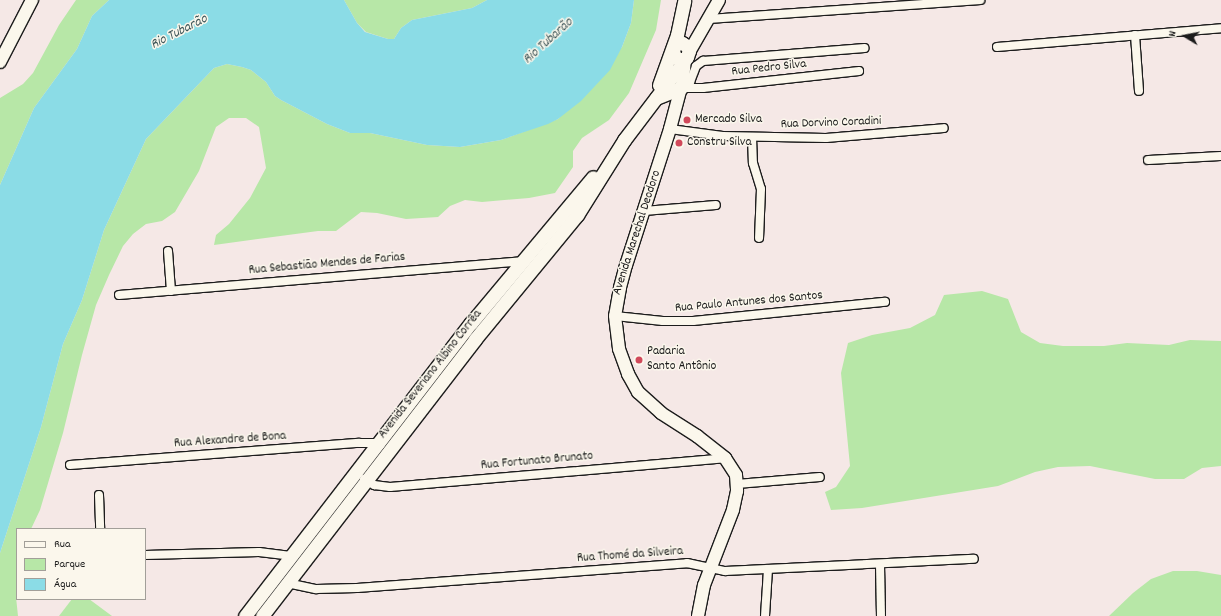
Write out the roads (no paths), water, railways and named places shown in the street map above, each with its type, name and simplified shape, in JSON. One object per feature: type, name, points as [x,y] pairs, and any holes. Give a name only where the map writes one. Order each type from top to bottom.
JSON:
[{"type":"main road","name":"Avenida Marechal Deodoro","points":[[673,48],[684,0]]},
{"type":"main road","name":"Avenida Marechal Deodoro","points":[[684,0],[687,53]]},
{"type":"main road","points":[[673,48],[675,58],[680,60],[687,53]]},
{"type":"main road","name":"Avenida Severiano Albino Corrêa","points":[[654,98],[673,48]]},
{"type":"main road","name":"Avenida Severiano Albino Corrêa","points":[[245,616],[452,346],[528,264],[577,215],[624,140],[687,53]]},
{"type":"main road","points":[[654,98],[681,88]]},
{"type":"main road","name":"Avenida Severiano Albino Corrêa","points":[[262,616],[462,355],[528,264]]},
{"type":"main road","points":[[452,346],[462,355]]},
{"type":"main road","points":[[287,583],[291,556]]},
{"type":"street","points":[[0,62],[32,0]]},
{"type":"street","points":[[687,53],[709,19],[719,0]]},
{"type":"street","points":[[709,19],[897,3],[980,0]]},
{"type":"street","points":[[997,47],[1221,28]]},
{"type":"street","points":[[1135,35],[1139,91]]},
{"type":"street","points":[[681,88],[690,82],[696,66],[703,61],[864,48]]},
{"type":"street","name":"Avenida Marechal Deodoro","points":[[687,53],[681,88],[670,129],[620,288],[615,316],[619,349],[628,374],[638,392],[660,413],[697,436],[725,458],[736,475],[737,484],[733,510],[701,597],[698,616]]},
{"type":"street","name":"Rua Pedro Silva","points":[[681,88],[703,88],[859,71]]},
{"type":"street","name":"Rua Dorvino Coradini","points":[[670,129],[708,134],[752,137],[839,137],[944,128]]},
{"type":"street","points":[[752,137],[753,163],[761,189],[759,238]]},
{"type":"street","points":[[1148,160],[1221,156]]},
{"type":"street","points":[[644,211],[716,205]]},
{"type":"street","points":[[168,251],[171,291]]},
{"type":"street","name":"Rua Sebastião Mendes de Farias","points":[[119,295],[528,264]]},
{"type":"street","name":"Rua Paulo Antunes dos Santos","points":[[615,316],[663,321],[693,321],[885,302]]},
{"type":"street","points":[[377,443],[389,450]]},
{"type":"street","name":"Rua Alexandre de Bona","points":[[70,465],[377,443]]},
{"type":"street","name":"Rua Fortunato Brunato","points":[[355,473],[374,485],[390,487],[725,458]]},
{"type":"street","points":[[737,484],[820,477]]},
{"type":"street","points":[[99,495],[100,528]]},
{"type":"street","points":[[146,555],[253,552],[291,556]]},
{"type":"street","name":"Rua Thomé da Silveira","points":[[287,583],[316,589],[357,588],[687,563],[725,571],[974,559]]},
{"type":"street","points":[[880,564],[881,616]]},
{"type":"street","points":[[765,616],[768,569]]},
{"type":"water","name":"Rio Tubarão","points":[[109,0],[344,0],[357,23],[365,32],[388,39],[394,39],[401,28],[412,20],[472,8],[487,0],[634,0],[631,23],[622,47],[610,70],[581,101],[558,119],[548,124],[501,140],[460,147],[427,145],[370,133],[350,133],[327,124],[281,100],[275,96],[266,82],[251,70],[227,64],[214,68],[146,139],[104,230],[82,300],[63,344],[41,427],[0,553],[0,185],[34,108],[77,49],[92,16]]},
{"type":"place","name":"Mercado Silva","points":[[687,120]]},
{"type":"place","name":"Constru Silva","points":[[679,143]]},
{"type":"place","name":"Padaria Santo Antônio","points":[[639,360]]}]
